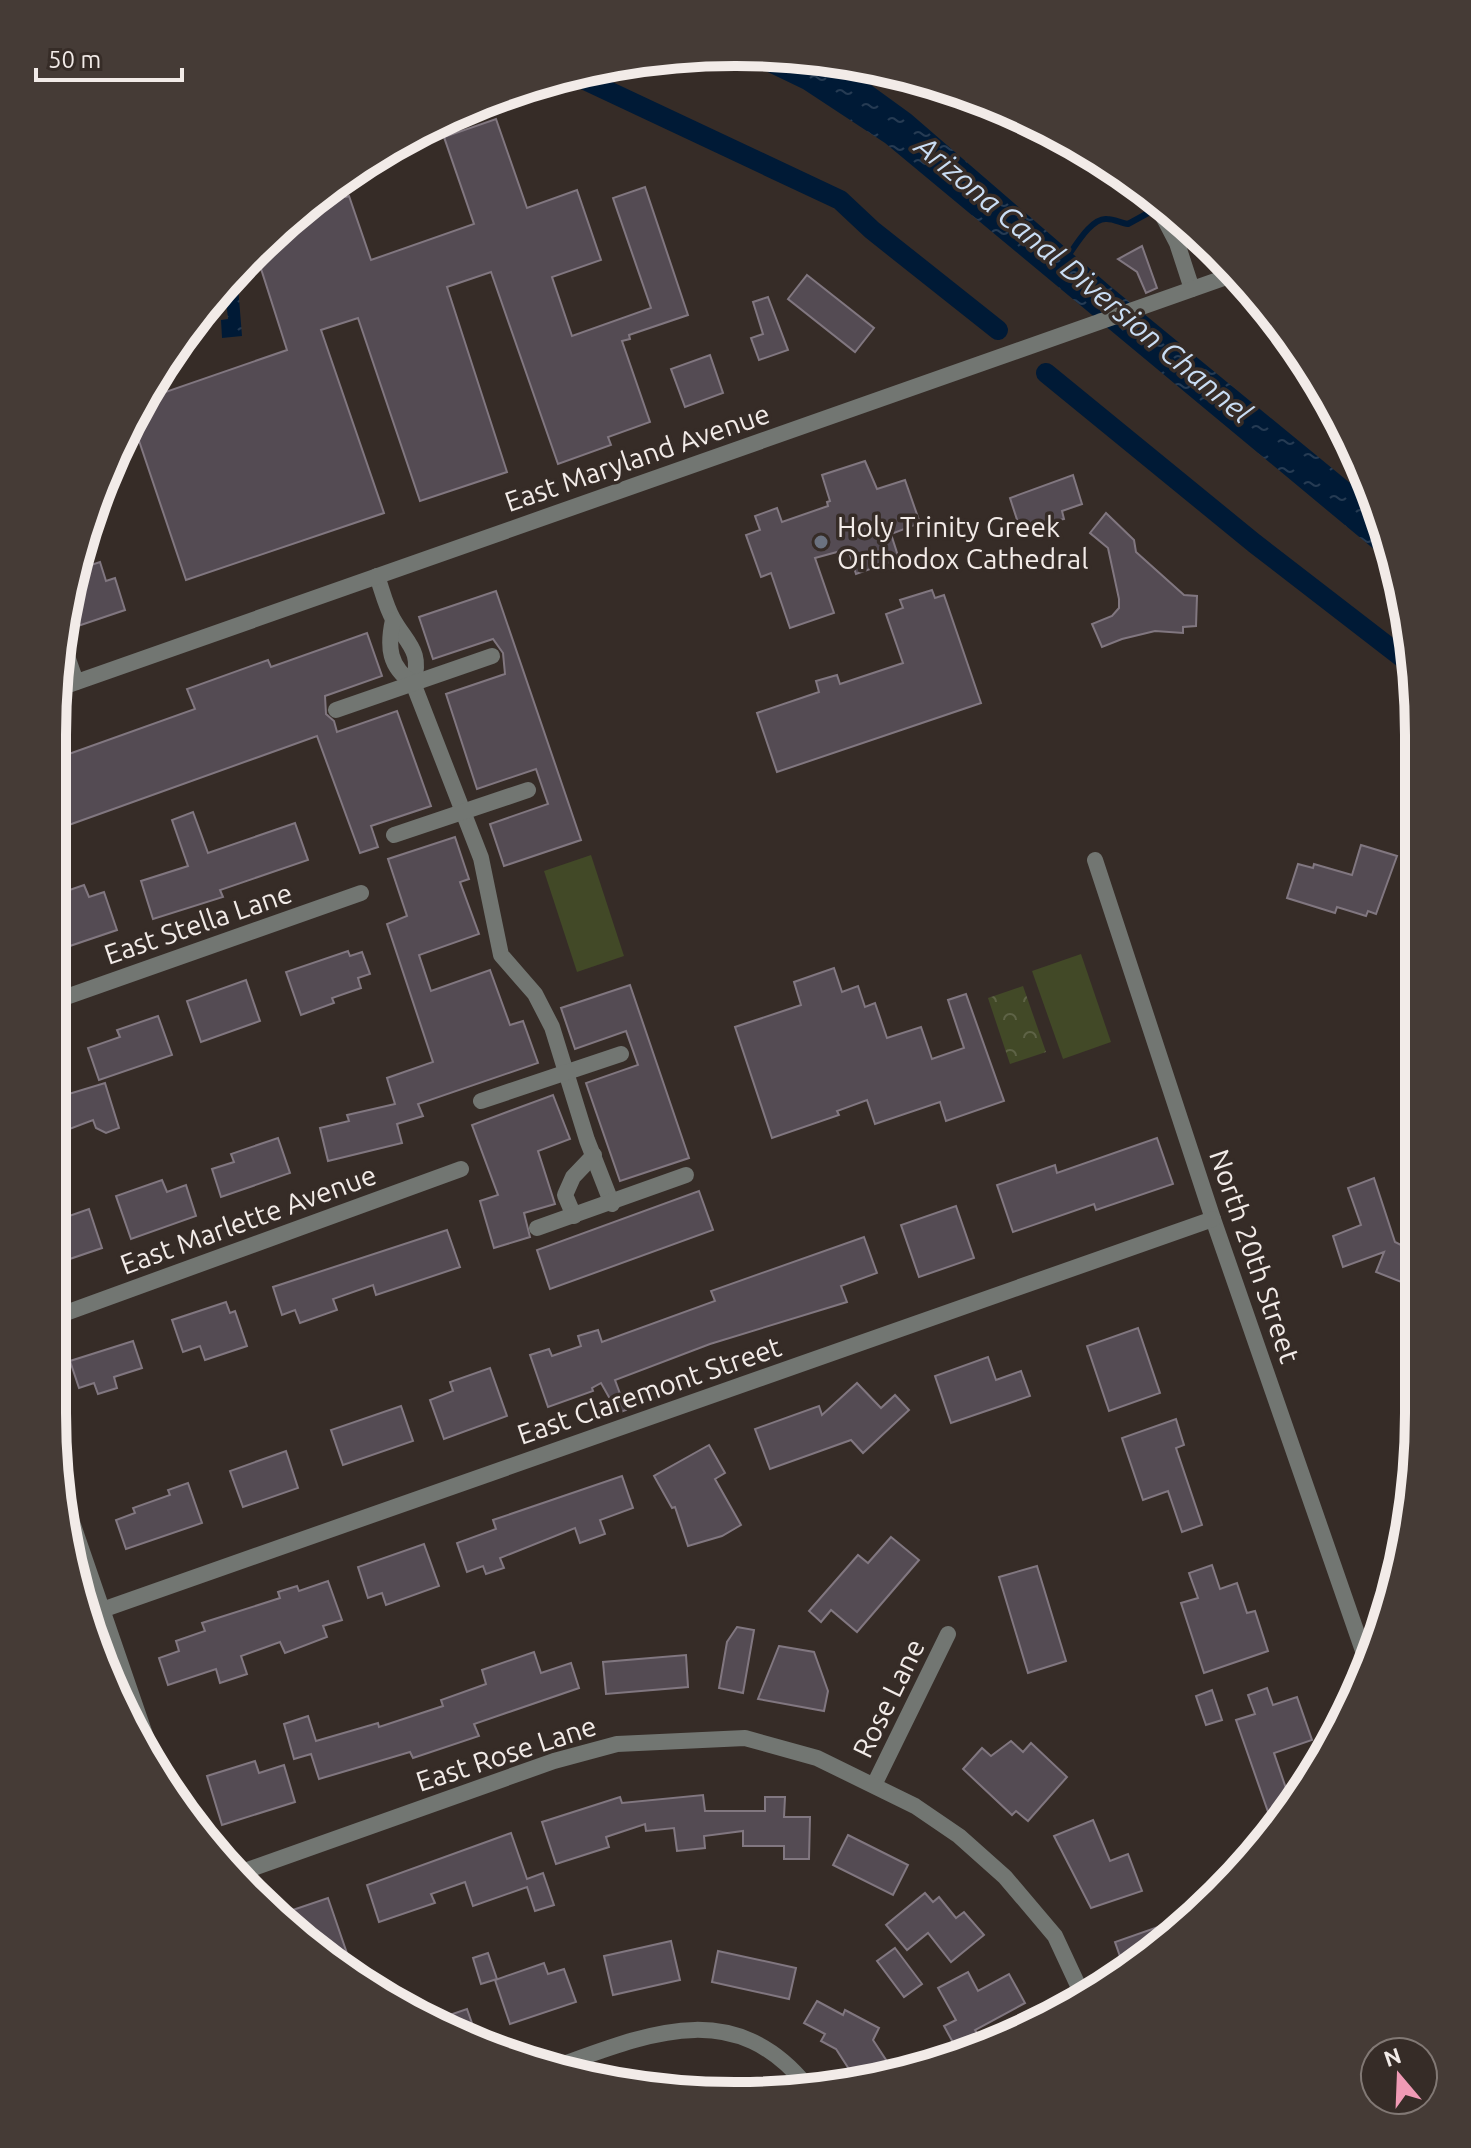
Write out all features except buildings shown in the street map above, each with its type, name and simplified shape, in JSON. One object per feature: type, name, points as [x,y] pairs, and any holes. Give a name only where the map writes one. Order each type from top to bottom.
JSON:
[{"type":"street","points":[[1167,224],[1177,243],[1192,289]]},
{"type":"street","name":"East Maryland Avenue","points":[[68,683],[1224,278]]},
{"type":"street","points":[[377,576],[393,620],[406,635],[418,666],[413,683],[481,858],[501,955],[535,994],[552,1027],[612,1204]]},
{"type":"street","points":[[336,710],[492,656]]},
{"type":"street","points":[[394,835],[528,790]]},
{"type":"street","name":"North 20th Street","points":[[1095,860],[1213,1219],[1362,1647]]},
{"type":"street","name":"East Stella Lane","points":[[66,997],[361,893]]},
{"type":"street","points":[[481,1101],[621,1054]]},
{"type":"street","points":[[574,1216],[565,1195],[573,1177],[594,1155]]},
{"type":"street","name":"East Marlette Avenue","points":[[66,1313],[461,1169]]},
{"type":"street","points":[[537,1228],[612,1204],[686,1175]]},
{"type":"street","name":"East Claremont Street","points":[[102,1610],[1213,1219]]},
{"type":"street","points":[[79,1543],[138,1715]]},
{"type":"street","name":"Rose Lane","points":[[874,1785],[948,1634]]},
{"type":"street","name":"East Rose Lane","points":[[247,1870],[554,1761],[617,1744],[745,1738],[817,1758],[874,1785],[959,1836],[1005,1877],[1055,1936],[1079,1987]]},
{"type":"street","points":[[572,2061],[666,2030],[702,2028],[737,2034],[764,2047],[800,2079]]},
{"type":"green space","points":[[591,855],[624,956],[577,972],[544,871]]},
{"type":"green space","points":[[1081,954],[1111,1042],[1063,1059],[1032,971]]},
{"type":"green space","points":[[1023,986],[1046,1052],[1010,1064],[988,998]]},
{"type":"water","name":"Arizona Canal Diversion Channel","points":[[756,66],[858,78],[911,114],[1110,286],[1358,489],[1379,554],[885,143],[803,89]]},
{"type":"water","points":[[238,287],[242,336],[222,338],[221,320],[228,319],[226,301]]},
{"type":"waterway","points":[[590,82],[840,200],[872,230],[998,330]]},
{"type":"waterway","name":"Arizona Canal Diversion Channel","points":[[1068,256],[1096,222],[1107,219],[1128,224],[1152,211]]},
{"type":"waterway","points":[[1046,373],[1254,543],[1400,656]]},
{"type":"place","name":"Holy Trinity Greek Orthodox Cathedral","points":[[821,542]]}]
